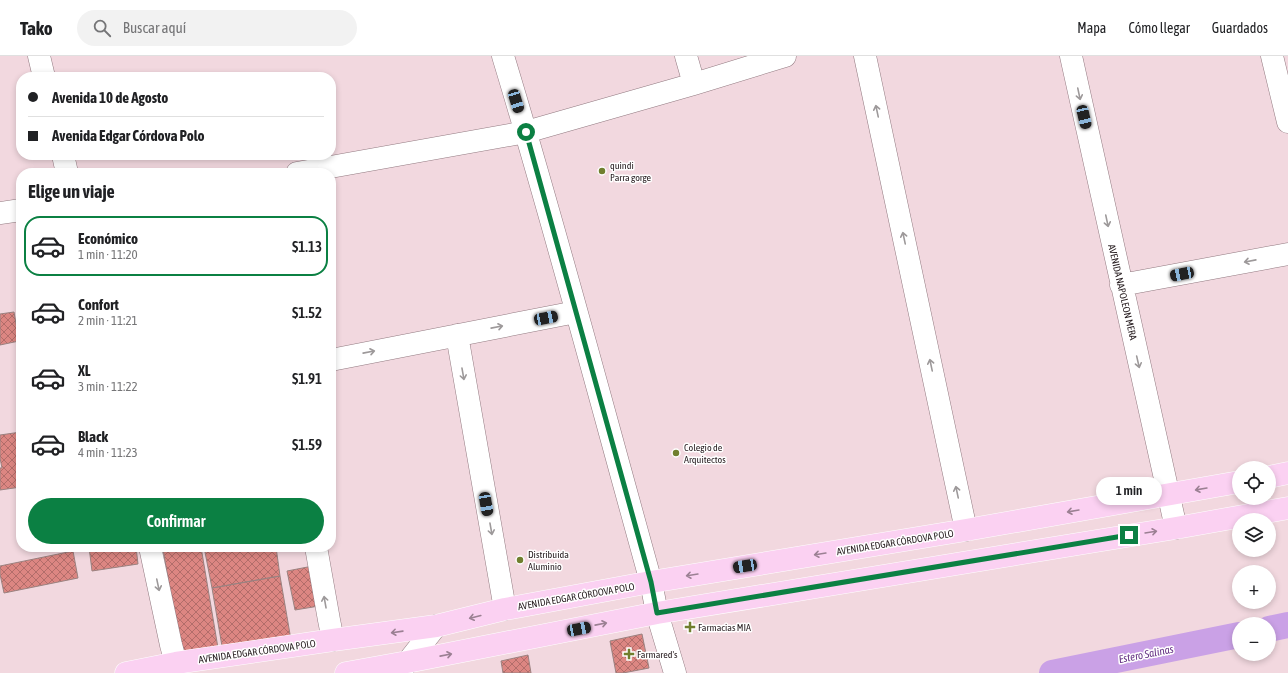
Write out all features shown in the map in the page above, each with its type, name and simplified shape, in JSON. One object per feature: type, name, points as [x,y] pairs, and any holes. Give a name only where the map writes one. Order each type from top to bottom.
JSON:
[{"type":"main road","points":[[1276,476],[1288,473]]},
{"type":"main road","name":"AVENIDA EDGAR CÓRDOVA POLO","points":[[126,673],[176,663],[436,626],[505,609],[651,582],[966,530],[1232,483]]},
{"type":"main road","points":[[346,673],[403,668],[657,613],[1176,528],[1288,508]]},
{"type":"street","points":[[39,56],[43,72]]},
{"type":"street","points":[[503,56],[526,132],[651,582],[657,613],[675,673]]},
{"type":"street","points":[[686,56],[694,84]]},
{"type":"street","points":[[328,168],[526,132],[694,84],[785,56]]},
{"type":"street","points":[[865,56],[966,530]]},
{"type":"street","name":"AVENIDA NAPOLEON MERA","points":[[1071,56],[1176,528]]},
{"type":"street","points":[[1272,56],[1285,92],[1288,122]]},
{"type":"street","points":[[0,213],[16,211]]},
{"type":"street","points":[[1121,285],[1288,254]]},
{"type":"street","points":[[336,359],[576,312]]},
{"type":"street","points":[[457,335],[505,609]]},
{"type":"street","points":[[151,552],[176,663]]},
{"type":"street","points":[[317,552],[334,640]]},
{"type":"street","points":[[403,668],[436,626]]},
{"type":"building","points":[[14,312],[16,324],[16,342],[0,345],[0,314]]},
{"type":"building","points":[[16,433],[16,488],[0,490],[0,468],[2,468],[0,458],[0,435]]},
{"type":"building","points":[[73,552],[78,578],[4,593],[0,566]]},
{"type":"building","points":[[90,552],[137,552],[138,564],[92,571]]},
{"type":"building","points":[[164,552],[202,552],[218,648],[181,654]]},
{"type":"building","points":[[205,552],[277,552],[280,576],[212,588]]},
{"type":"building","points":[[318,565],[325,605],[295,610],[287,571]]},
{"type":"building","points":[[280,576],[291,640],[223,652],[212,588]]},
{"type":"building","name":"Farmared's","points":[[642,634],[649,668],[616,673],[610,641]]},
{"type":"building","points":[[528,655],[531,673],[503,673],[501,661]]},
{"type":"waterway","name":"Estero Salinas","points":[[1276,628],[1288,625]]},
{"type":"waterway","name":"Estero Salinas","points":[[1052,673],[1232,636]]},
{"type":"place","name":"quindi Parra gorge","points":[[602,171]]},
{"type":"place","name":"Colegio de Arquitectos","points":[[676,453]]},
{"type":"place","name":"Distribuida Aluminio","points":[[520,560]]},
{"type":"place","name":"Farmacias MIA","points":[[690,627]]},
{"type":"place","name":"Farmared's","points":[[629,654]]},
{"type":"route","points":[[526,132],[651,582],[657,613],[1129,535]]}]
